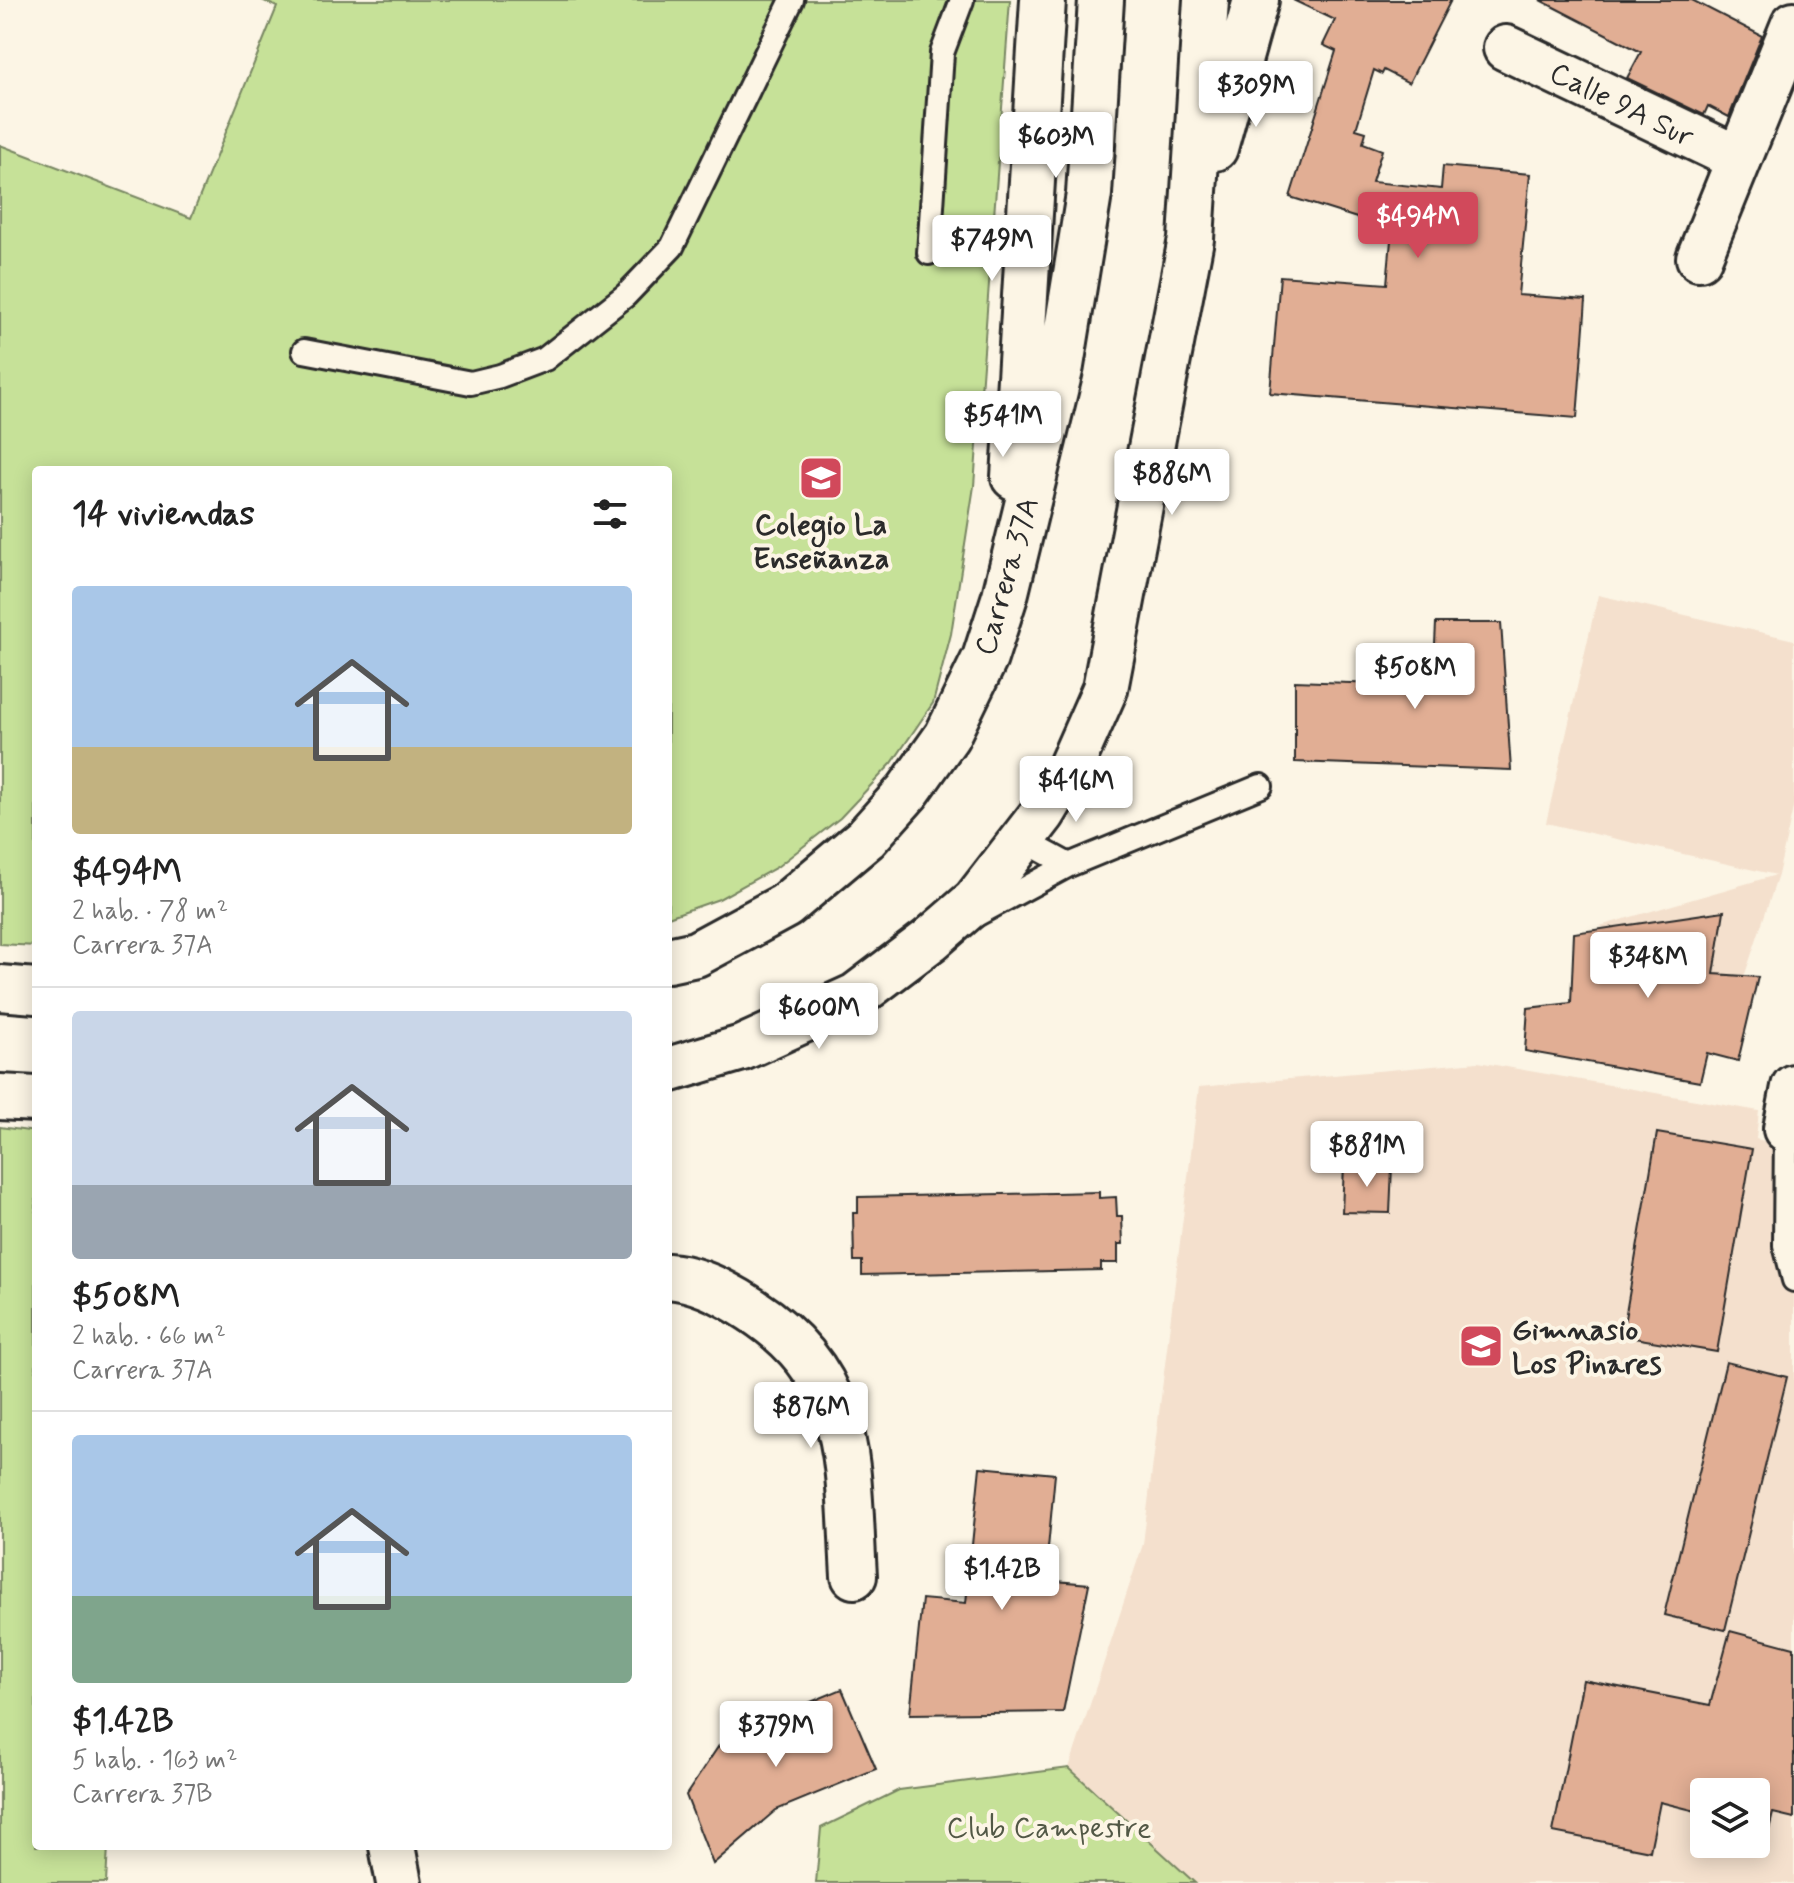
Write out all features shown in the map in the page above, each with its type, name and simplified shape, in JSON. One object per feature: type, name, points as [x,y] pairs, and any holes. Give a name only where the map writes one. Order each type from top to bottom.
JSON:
[{"type":"street","points":[[1011,569],[1014,449],[1043,0]]},
{"type":"street","name":"Carrera 37A","points":[[672,959],[696,954],[785,906],[866,838],[908,791],[947,736],[985,658],[998,623],[1061,366],[1089,194],[1101,0]]},
{"type":"street","points":[[1191,239],[1206,0]]},
{"type":"street","points":[[672,1069],[742,1048],[856,996],[930,940],[975,901],[1023,840],[1070,768],[1105,689],[1191,239],[1256,0]]},
{"type":"street","points":[[1699,258],[1794,24]]},
{"type":"street","name":"Calle 9A Sur","points":[[1506,48],[1739,159]]},
{"type":"street","points":[[0,988],[32,991]]},
{"type":"street","points":[[672,1277],[725,1293],[767,1320],[803,1355],[829,1392],[845,1439],[854,1576]]},
{"type":"street","points":[[393,1850],[399,1883]]},
{"type":"lane","points":[[304,351],[471,383],[545,359],[626,295],[672,247],[792,0]]},
{"type":"lane","points":[[929,253],[942,53],[962,0]]},
{"type":"lane","points":[[930,940],[1069,865],[1261,786]]},
{"type":"lane","points":[[1023,840],[1069,865]]},
{"type":"lane","points":[[1791,1116],[1785,1245],[1794,1280]]},
{"type":"shaded area","points":[[1598,595],[1794,640],[1794,804],[1778,875],[1738,995],[1600,926],[1776,875],[1546,823]]},
{"type":"shaded area","name":"Gimnasio Los Pinares","points":[[1478,1062],[1759,1111],[1756,1139],[1794,1148],[1794,1883],[1195,1883],[1069,1768],[1143,1544],[1199,1087]]},
{"type":"green space","name":"Colegio La Enseñanza","points":[[262,0],[1010,0],[974,486],[951,634],[933,703],[892,763],[840,818],[777,867],[719,899],[672,916],[672,466],[32,466],[32,946],[0,944],[0,145],[191,218],[277,7]]},
{"type":"green space","points":[[0,1127],[32,1131],[32,1850],[108,1850],[106,1883],[0,1883]]},
{"type":"green space","name":"Club Campestre","points":[[1069,1768],[1195,1883],[816,1883],[821,1828],[899,1790]]},
{"type":"building","points":[[1293,0],[1451,0],[1409,83],[1384,70],[1382,74],[1374,70],[1356,129],[1366,132],[1363,143],[1382,150],[1372,182],[1441,189],[1443,166],[1530,174],[1518,295],[1586,300],[1577,418],[1270,393],[1280,276],[1387,284],[1392,229],[1290,197],[1336,51],[1323,45],[1335,20]]},
{"type":"building","points":[[1540,0],[1692,0],[1762,36],[1729,117],[1708,106],[1704,115],[1627,78],[1641,52]]},
{"type":"building","points":[[1436,623],[1501,623],[1511,770],[1295,762],[1295,681],[1433,686]]},
{"type":"building","points":[[1724,911],[1714,974],[1758,977],[1738,1061],[1707,1053],[1700,1082],[1525,1051],[1528,1008],[1571,1003],[1574,933]]},
{"type":"building","points":[[1657,1133],[1752,1149],[1717,1352],[1622,1336]]},
{"type":"building","points":[[1344,1165],[1392,1166],[1390,1213],[1342,1212]]},
{"type":"building","points":[[1099,1192],[1099,1198],[1116,1197],[1117,1216],[1122,1216],[1123,1244],[1118,1244],[1118,1263],[1101,1263],[1101,1270],[862,1275],[862,1261],[854,1261],[853,1213],[858,1213],[858,1197]]},
{"type":"building","points":[[1726,1362],[1787,1377],[1725,1630],[1664,1615]]},
{"type":"building","points":[[980,1467],[1055,1474],[1045,1580],[1089,1584],[1063,1712],[910,1714],[922,1599],[966,1603]]},
{"type":"building","points":[[1730,1631],[1794,1648],[1794,1818],[1773,1813],[1770,1826],[1770,1778],[1690,1778],[1690,1810],[1660,1802],[1650,1851],[1553,1832],[1583,1680],[1710,1705]]},
{"type":"building","points":[[842,1689],[876,1769],[776,1810],[713,1864],[686,1795],[724,1738]]},
{"type":"place","name":"Colegio La Enseñanza","points":[[821,478]]},
{"type":"place","name":"Gimnasio Los Pinares","points":[[1481,1346]]}]
